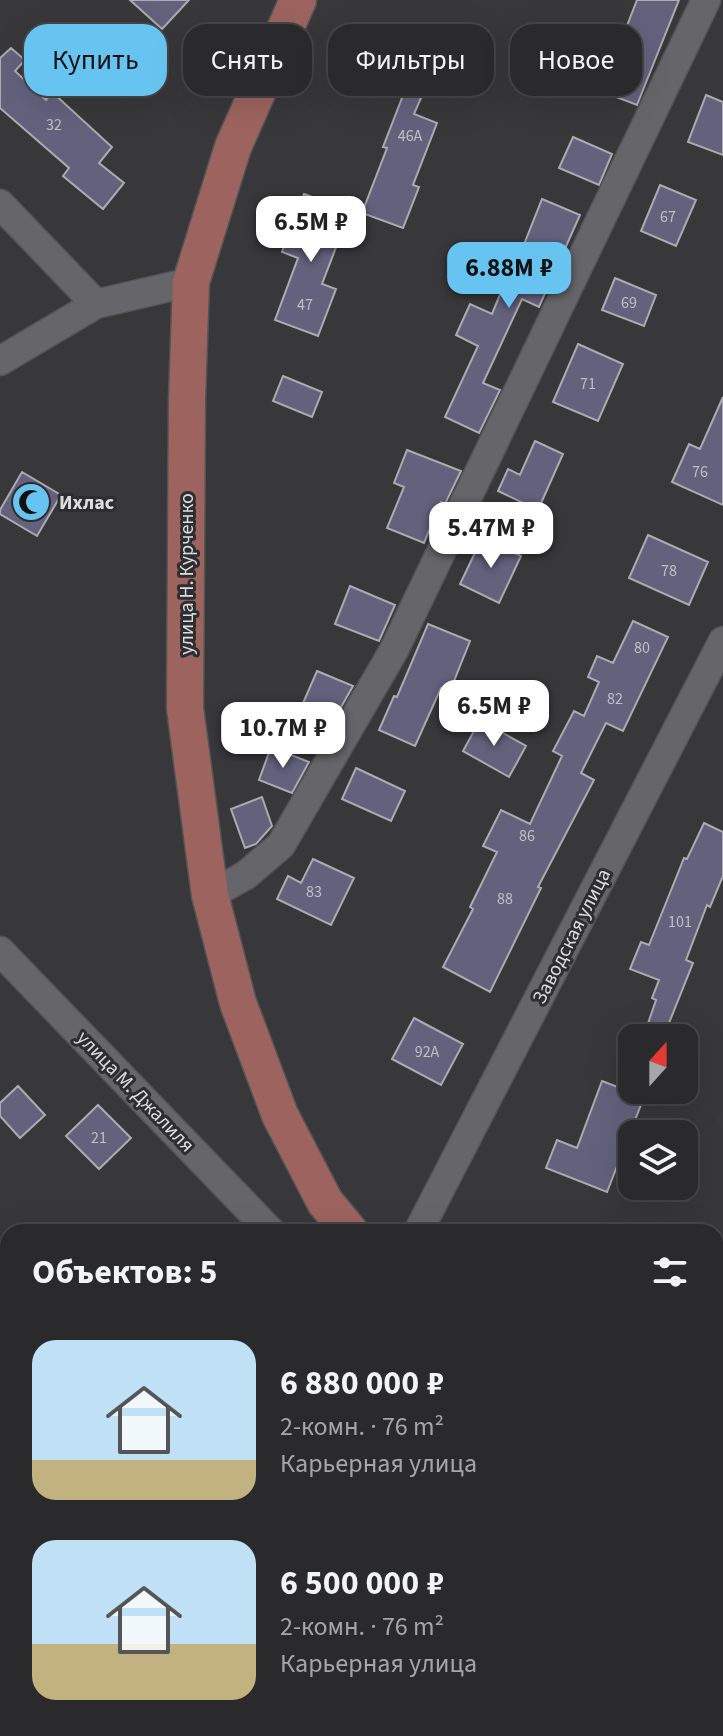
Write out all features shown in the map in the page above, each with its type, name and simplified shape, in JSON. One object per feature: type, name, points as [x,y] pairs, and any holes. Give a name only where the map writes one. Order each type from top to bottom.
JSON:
[{"type":"main road","name":"улица Н. Курченко","points":[[288,2],[233,147],[191,282],[185,708],[210,895],[238,1003],[280,1115],[325,1202],[343,1224]]},
{"type":"street","points":[[210,895],[246,875],[281,845],[394,650],[706,0]]},
{"type":"street","points":[[0,204],[96,304]]},
{"type":"street","points":[[0,361],[96,304],[191,282]]},
{"type":"street","name":"Заводская улица","points":[[422,1224],[723,641]]},
{"type":"street","name":"улица М. Джалиля","points":[[0,951],[263,1224]]},
{"type":"building","points":[[130,0],[189,0],[167,24],[156,24]]},
{"type":"building","points":[[637,0],[679,0],[642,92],[642,24],[628,24]]},
{"type":"building","points":[[11,48],[24,59],[15,71],[24,79],[24,96],[42,96],[46,100],[49,96],[56,96],[112,147],[99,163],[124,183],[103,209],[63,176],[69,168],[0,108],[0,58]]},
{"type":"building","points":[[706,95],[723,102],[723,155],[688,142]]},
{"type":"building","points":[[403,96],[422,96],[414,114],[437,123],[413,185],[419,187],[403,228],[362,213],[387,148],[383,147]]},
{"type":"building","points":[[614,96],[641,96],[637,105]]},
{"type":"building","points":[[573,137],[612,154],[599,185],[559,168]]},
{"type":"building","points":[[660,185],[696,200],[676,246],[641,231]]},
{"type":"building","points":[[304,194],[350,211],[322,284],[336,289],[318,336],[275,320],[298,258],[282,252]]},
{"type":"building","points":[[542,199],[580,215],[539,307],[522,299],[483,383],[500,390],[479,433],[445,417],[478,346],[456,335],[470,304],[492,314]]},
{"type":"building","points":[[615,278],[656,295],[644,326],[602,310]]},
{"type":"building","points":[[578,344],[623,364],[598,421],[553,402]]},
{"type":"building","points":[[283,376],[322,392],[312,417],[273,401]]},
{"type":"building","points":[[723,397],[723,505],[672,482],[689,444],[700,449]]},
{"type":"building","points":[[535,441],[563,454],[538,510],[498,491],[508,469],[520,475]]},
{"type":"building","points":[[407,450],[461,471],[445,504],[441,502],[424,543],[387,528],[404,487],[394,483]]},
{"type":"building","name":"Ихлас","points":[[22,472],[61,495],[37,536],[0,514]]},
{"type":"building","points":[[648,535],[708,562],[689,605],[629,578]]},
{"type":"building","points":[[482,538],[521,556],[499,603],[460,584]]},
{"type":"building","points":[[350,586],[395,605],[379,641],[335,624]]},
{"type":"building","points":[[633,621],[668,637],[623,731],[606,723],[581,773],[594,780],[538,887],[541,888],[490,992],[443,967],[473,909],[470,907],[497,852],[483,846],[501,810],[530,824],[562,756],[553,751],[574,711],[584,716],[599,682],[588,677],[597,656],[613,663]]},
{"type":"building","points":[[428,624],[470,641],[450,691],[441,688],[415,746],[379,730],[394,696],[397,697]]},
{"type":"building","points":[[317,671],[353,686],[332,723],[300,710]]},
{"type":"building","points":[[480,720],[526,746],[509,777],[463,751]]},
{"type":"building","points":[[271,747],[309,762],[292,793],[259,780]]},
{"type":"building","points":[[356,768],[405,791],[391,821],[342,799]]},
{"type":"building","points":[[262,797],[272,826],[256,844],[245,848],[231,809]]},
{"type":"building","points":[[704,823],[723,832],[723,876],[710,907],[707,905],[686,960],[693,963],[669,1024],[648,1024],[659,980],[630,969],[641,942],[649,945],[684,858],[687,859]]},
{"type":"building","points":[[313,859],[354,878],[331,925],[277,899],[288,876],[301,883]]},
{"type":"building","points":[[414,1018],[463,1044],[441,1085],[392,1059]]},
{"type":"building","points":[[602,1081],[618,1087],[618,1104],[641,1104],[635,1120],[618,1120],[618,1164],[607,1192],[546,1168],[557,1140],[577,1148]]},
{"type":"building","points":[[18,1086],[45,1115],[20,1138],[0,1116],[0,1103]]},
{"type":"building","points":[[98,1105],[131,1138],[99,1169],[66,1136]]},
{"type":"place","name":"Ихлас","points":[[31,502]]}]
